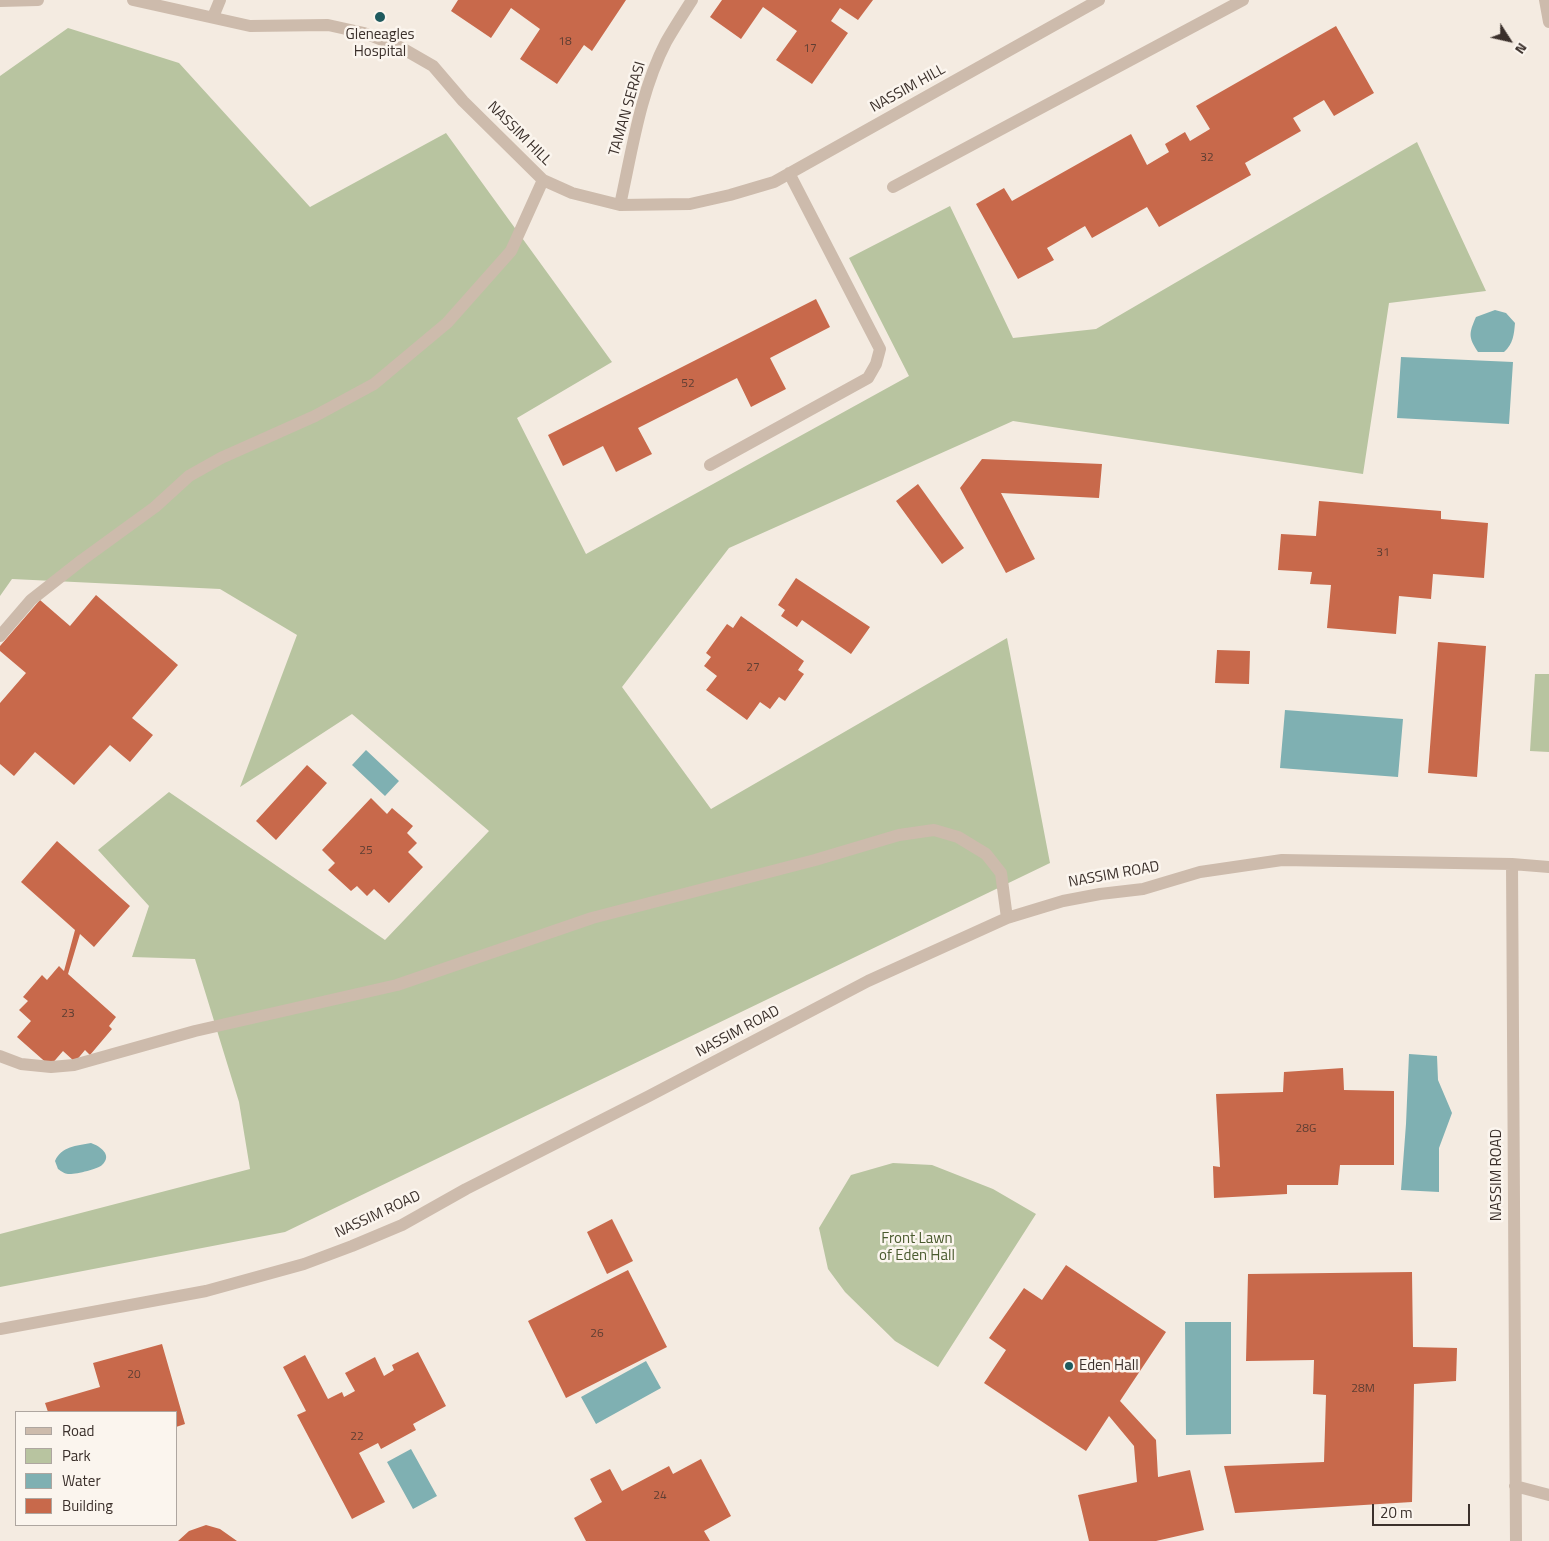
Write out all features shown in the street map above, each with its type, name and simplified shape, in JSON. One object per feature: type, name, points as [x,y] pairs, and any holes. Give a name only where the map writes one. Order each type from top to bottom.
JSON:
[{"type":"street","points":[[0,1],[38,0]]},
{"type":"street","name":"NASSIM HILL","points":[[132,0],[250,26],[328,25],[364,33],[400,47],[433,66],[463,101],[543,180],[572,193],[620,205],[690,204],[774,182],[1100,0]]},
{"type":"street","points":[[213,17],[220,0]]},
{"type":"street","name":"TAMAN SERASI","points":[[620,205],[649,85],[666,43],[692,0]]},
{"type":"street","points":[[893,187],[1242,0]]},
{"type":"street","points":[[1545,0],[1549,22]]},
{"type":"street","points":[[710,465],[868,378],[876,364],[880,349],[789,173]]},
{"type":"street","points":[[0,636],[31,600],[155,507],[189,476],[221,458],[315,416],[374,384],[418,348],[447,323],[511,251],[543,180]]},
{"type":"street","points":[[0,1056],[21,1064],[51,1068],[74,1064],[195,1031],[397,984],[592,918],[815,860],[899,835],[934,830],[958,837],[986,854],[1001,873],[1007,918]]},
{"type":"street","name":"NASSIM ROAD","points":[[0,1329],[206,1291],[304,1264],[352,1246],[402,1225],[466,1189],[657,1092],[868,981],[1007,918],[1063,901],[1143,889],[1200,872],[1282,860],[1512,864],[1549,867]]},
{"type":"street","name":"NASSIM ROAD","points":[[1512,864],[1516,1541]]},
{"type":"street","points":[[1515,1486],[1549,1495]]},
{"type":"green space","points":[[68,28],[179,63],[310,207],[446,133],[612,362],[517,418],[586,554],[909,376],[849,258],[950,206],[1013,338],[1096,329],[1417,142],[1486,291],[1389,303],[1363,474],[1013,421],[729,548],[622,687],[711,809],[1007,638],[1050,863],[285,1232],[0,1287],[0,1234],[250,1169],[239,1102],[195,959],[132,957],[149,906],[98,850],[169,792],[385,940],[489,831],[352,714],[240,787],[297,635],[220,589],[12,579],[0,596],[0,76]]},
{"type":"green space","points":[[1535,674],[1549,674],[1549,752],[1530,751]]},
{"type":"green space","name":"Front Lawn of Eden Hall","points":[[893,1163],[932,1165],[993,1189],[1036,1214],[938,1367],[895,1341],[845,1292],[828,1269],[819,1228],[851,1175]]},
{"type":"water","points":[[1495,310],[1506,313],[1515,323],[1511,342],[1504,352],[1478,352],[1471,339],[1471,331],[1476,317]]},
{"type":"water","points":[[1401,357],[1513,362],[1509,424],[1397,418]]},
{"type":"water","points":[[1285,710],[1403,719],[1398,777],[1280,768]]},
{"type":"water","points":[[366,750],[399,781],[385,796],[352,765]]},
{"type":"water","points":[[1409,1054],[1437,1056],[1438,1080],[1452,1113],[1439,1148],[1439,1192],[1401,1190]]},
{"type":"water","points":[[91,1143],[98,1146],[106,1154],[105,1161],[100,1167],[71,1174],[66,1174],[58,1169],[55,1161],[61,1152],[70,1147]]},
{"type":"water","points":[[1185,1322],[1231,1322],[1231,1434],[1186,1435]]},
{"type":"water","points":[[646,1361],[661,1388],[596,1424],[581,1397]]},
{"type":"water","points":[[411,1449],[437,1496],[413,1509],[387,1462]]},
{"type":"building","points":[[458,0],[626,0],[592,51],[584,45],[557,84],[520,59],[540,29],[511,8],[491,38],[451,11]]},
{"type":"building","points":[[722,0],[873,0],[858,20],[840,8],[831,21],[848,33],[812,84],[776,60],[797,31],[763,7],[741,39],[710,17]]},
{"type":"building","points":[[1336,26],[1374,93],[1334,116],[1324,100],[1293,118],[1301,131],[1245,163],[1251,175],[1159,227],[1147,207],[1092,238],[1085,226],[1047,248],[1054,260],[1018,279],[976,204],[1004,188],[1012,201],[1131,134],[1147,165],[1169,152],[1165,144],[1185,132],[1190,141],[1210,129],[1196,106]]},
{"type":"building","points":[[816,299],[830,327],[770,358],[786,389],[751,407],[737,378],[638,428],[652,454],[616,472],[603,446],[563,466],[548,435]]},
{"type":"building","points":[[982,459],[1102,464],[1099,498],[1001,493],[1035,559],[1006,573],[960,488]]},
{"type":"building","points":[[918,484],[964,548],[942,564],[896,501]]},
{"type":"building","points":[[1319,501],[1441,511],[1441,519],[1488,523],[1484,578],[1433,574],[1431,599],[1399,596],[1396,634],[1327,628],[1331,585],[1310,584],[1312,572],[1278,570],[1281,534],[1316,536]]},
{"type":"building","points":[[796,578],[870,627],[851,654],[802,620],[797,627],[781,616],[785,610],[778,605]]},
{"type":"building","points":[[96,595],[178,665],[132,718],[153,735],[130,762],[110,745],[74,785],[35,752],[14,776],[0,764],[0,703],[26,673],[0,651],[0,646],[40,600],[70,626]]},
{"type":"building","points":[[741,616],[804,661],[798,670],[804,674],[785,701],[779,697],[770,709],[760,702],[747,720],[706,690],[717,676],[704,666],[711,657],[706,653],[727,624],[733,628]]},
{"type":"building","points":[[1438,642],[1486,646],[1477,777],[1428,773]]},
{"type":"building","points":[[1217,650],[1250,651],[1249,684],[1215,683]]},
{"type":"building","points":[[307,765],[327,783],[276,840],[256,821]]},
{"type":"building","points":[[371,798],[387,814],[392,808],[413,826],[407,833],[417,843],[408,852],[423,867],[389,903],[374,889],[367,896],[357,886],[351,891],[328,870],[335,863],[322,850]]},
{"type":"building","points":[[57,841],[130,906],[94,947],[80,934],[68,974],[116,1017],[109,1026],[112,1029],[90,1055],[85,1050],[75,1062],[63,1051],[50,1066],[17,1037],[31,1021],[19,1010],[28,1001],[23,997],[42,975],[47,980],[59,966],[64,971],[75,930],[21,882]]},
{"type":"building","points":[[1343,1068],[1344,1090],[1394,1091],[1394,1165],[1340,1165],[1338,1185],[1287,1185],[1287,1194],[1214,1198],[1213,1166],[1220,1167],[1216,1094],[1283,1092],[1284,1072]]},
{"type":"building","points":[[612,1219],[633,1261],[607,1274],[587,1232]]},
{"type":"building","name":"Eden Hall","points":[[1066,1265],[1166,1332],[1120,1401],[1156,1440],[1158,1477],[1190,1470],[1204,1530],[1156,1541],[1089,1541],[1078,1495],[1137,1482],[1134,1446],[1109,1416],[1086,1451],[984,1383],[1006,1350],[989,1338],[1024,1288],[1042,1300]]},
{"type":"building","points":[[628,1270],[667,1347],[566,1398],[528,1321]]},
{"type":"building","points":[[1412,1272],[1413,1347],[1457,1348],[1456,1381],[1414,1384],[1412,1502],[1235,1513],[1224,1466],[1324,1462],[1326,1395],[1313,1394],[1314,1360],[1246,1361],[1248,1274]]},
{"type":"building","points":[[162,1344],[185,1424],[178,1426],[178,1411],[48,1411],[45,1403],[100,1387],[93,1363]]},
{"type":"building","points":[[418,1352],[446,1406],[413,1424],[416,1430],[381,1449],[378,1443],[359,1453],[385,1502],[352,1519],[297,1415],[306,1411],[283,1367],[305,1355],[328,1399],[342,1392],[344,1397],[355,1391],[345,1373],[375,1357],[384,1376],[394,1370],[392,1365]]},
{"type":"building","points":[[701,1459],[731,1516],[704,1531],[710,1541],[586,1541],[574,1518],[602,1502],[590,1479],[610,1469],[622,1491],[669,1466],[673,1474]]},
{"type":"building","points":[[206,1525],[220,1529],[237,1541],[178,1541],[189,1531]]},
{"type":"place","name":"Gleneagles Hospital","points":[[380,17]]},
{"type":"place","name":"Eden Hall","points":[[1069,1366]]}]
